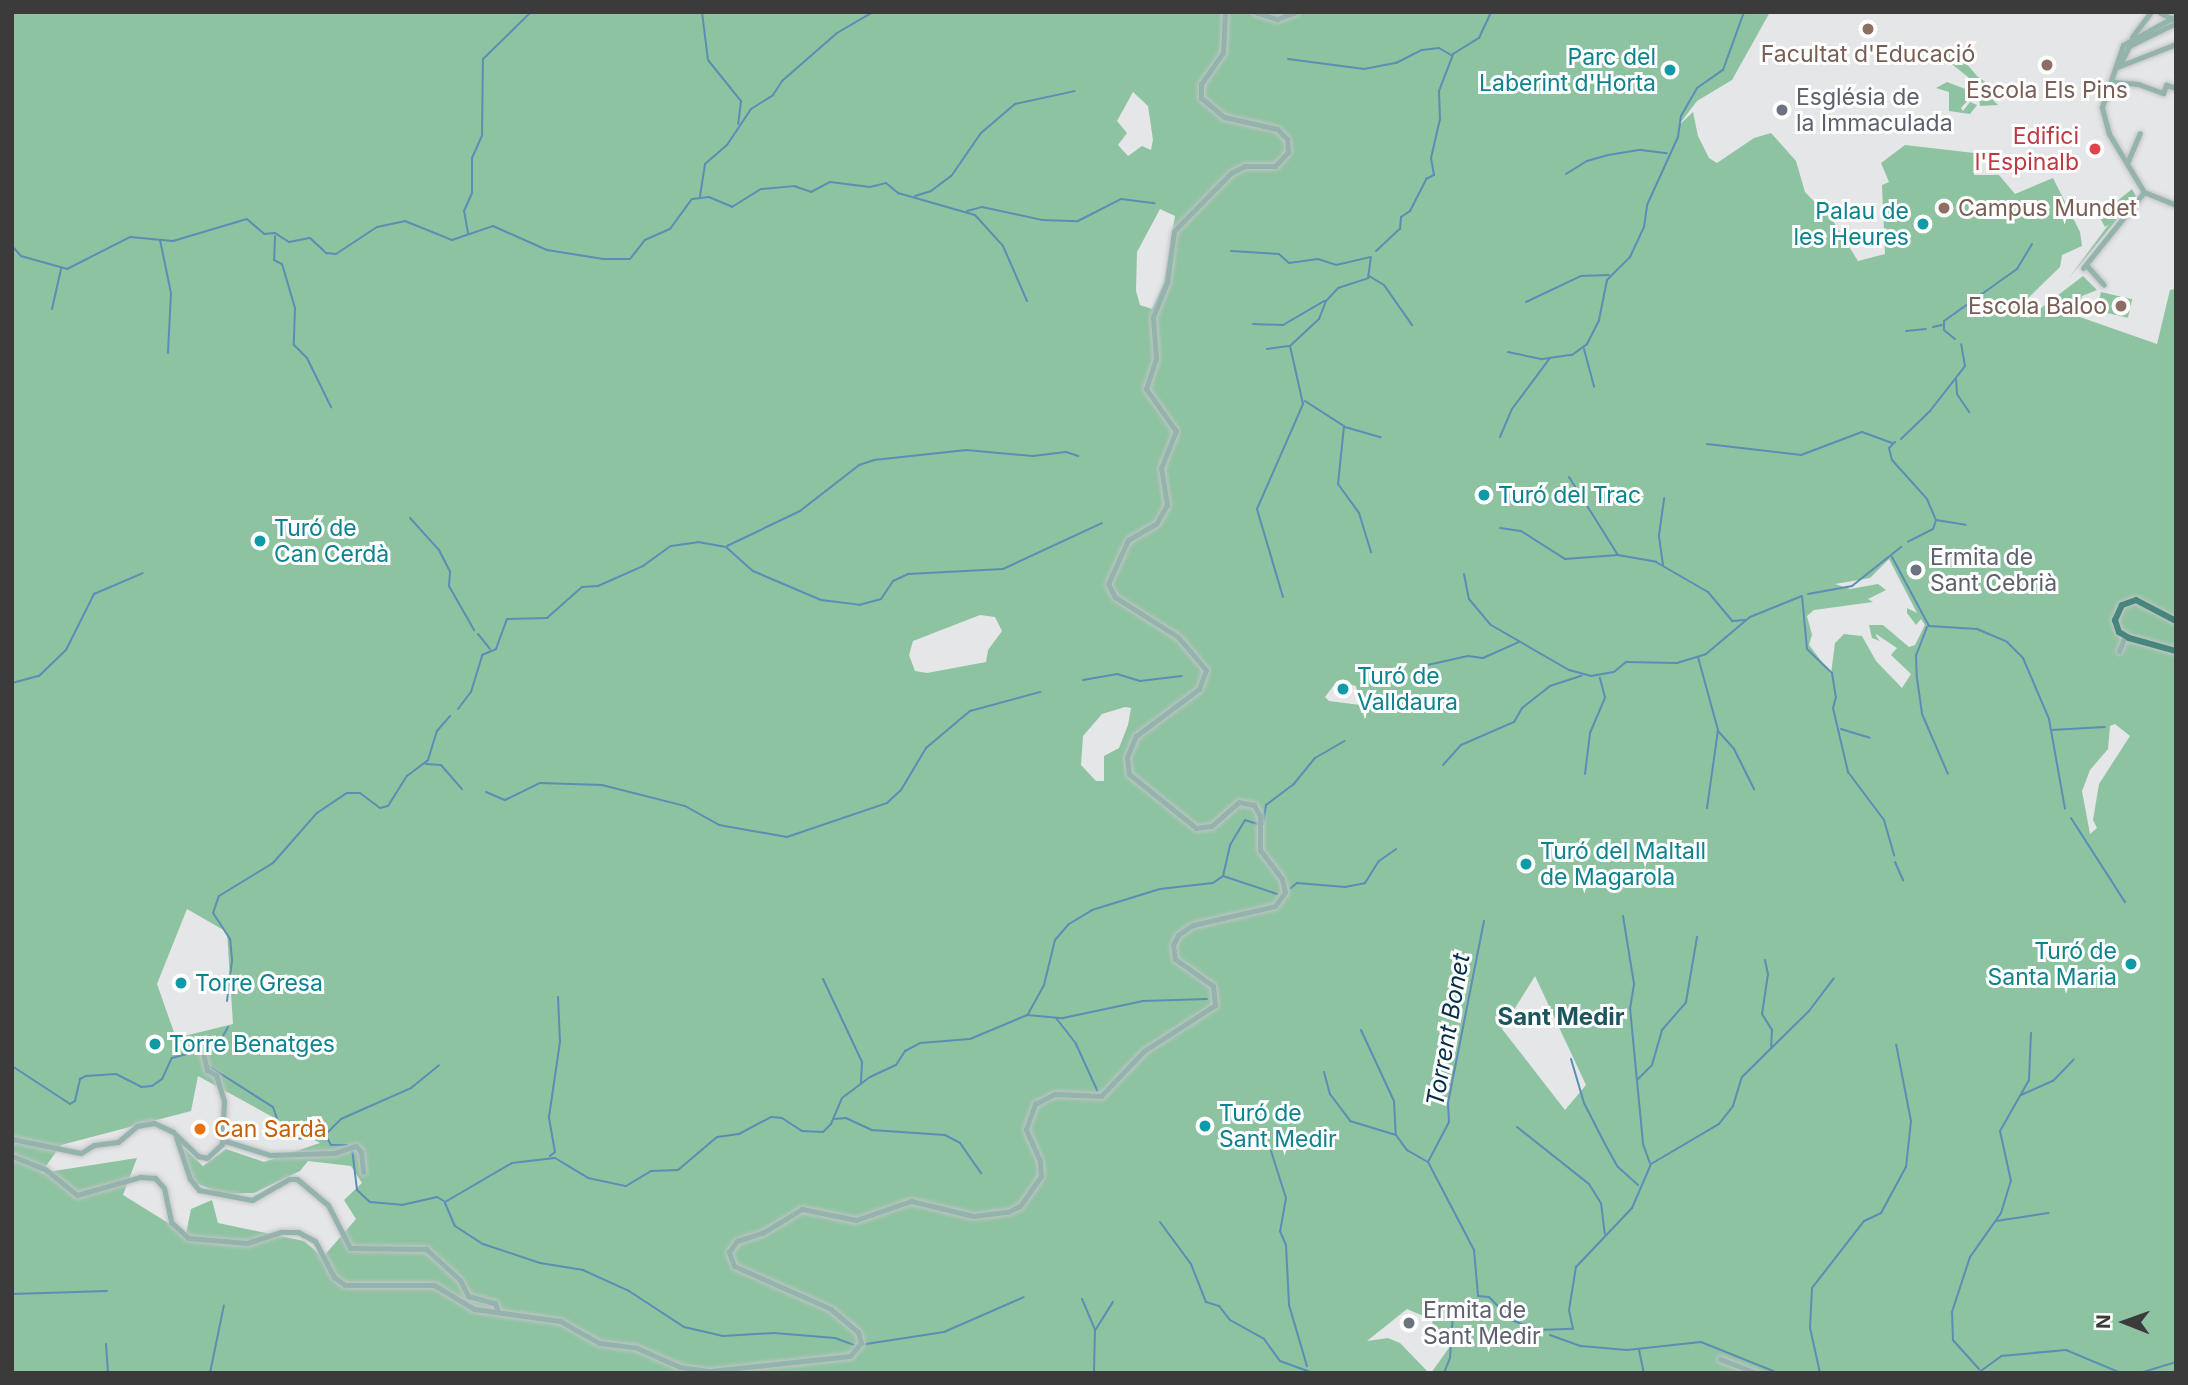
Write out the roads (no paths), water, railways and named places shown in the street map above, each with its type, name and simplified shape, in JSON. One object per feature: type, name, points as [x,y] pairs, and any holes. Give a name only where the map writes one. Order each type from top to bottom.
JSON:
[{"type":"main road","points":[[2176,622],[2145,602],[2132,600],[2118,610],[2122,637],[2176,651]]},
{"type":"street","points":[[1255,12],[1273,19],[1296,12]]},
{"type":"street","points":[[2151,12],[2129,40],[2117,66],[2102,115],[2144,192],[2176,205]]},
{"type":"street","points":[[2159,12],[2175,19]]},
{"type":"street","points":[[12,1156],[45,1169],[77,1195],[140,1177],[155,1178],[165,1191],[171,1222],[188,1238],[247,1243],[276,1233],[298,1232],[315,1241],[342,1284],[434,1285],[470,1307],[560,1321],[599,1343],[638,1348],[695,1370],[732,1371],[853,1355],[861,1343],[856,1329],[820,1304],[736,1268],[729,1255],[735,1242],[764,1232],[802,1209],[856,1220],[872,1218],[911,1201],[973,1216],[1000,1214],[1020,1206],[1042,1172],[1026,1129],[1035,1104],[1055,1094],[1101,1096],[1144,1051],[1216,1003],[1211,984],[1175,959],[1173,945],[1178,935],[1193,925],[1272,907],[1283,898],[1283,882],[1260,850],[1260,816],[1254,805],[1239,802],[1211,826],[1196,828],[1129,775],[1127,757],[1136,736],[1199,689],[1206,670],[1178,637],[1115,597],[1108,583],[1128,540],[1156,524],[1167,505],[1161,468],[1175,431],[1146,389],[1156,359],[1153,317],[1167,283],[1172,234],[1231,173],[1245,166],[1278,164],[1288,152],[1287,139],[1277,129],[1224,117],[1201,98],[1200,86],[1223,53],[1224,13]]},
{"type":"street","points":[[2129,40],[2175,19]]},
{"type":"street","points":[[2117,66],[2129,46],[2175,19]]},
{"type":"street","points":[[2117,66],[2176,44]]},
{"type":"street","points":[[2115,82],[2138,84],[2163,93],[2166,85],[2176,88]]},
{"type":"street","points":[[2128,161],[2140,133]]},
{"type":"street","points":[[2104,285],[2085,267],[2144,192]]},
{"type":"street","points":[[2119,651],[2122,637]]},
{"type":"street","points":[[12,1139],[81,1153],[94,1145],[118,1142],[147,1123],[160,1124],[207,1158],[222,1140],[224,1101],[218,1082],[207,1070],[203,1052],[191,1045]]},
{"type":"street","points":[[176,1137],[190,1179],[200,1190],[252,1200],[289,1178],[297,1179],[328,1205],[350,1248],[426,1249],[460,1280],[468,1296],[495,1303],[498,1312]]},
{"type":"street","points":[[222,1140],[270,1155],[334,1153],[356,1146],[361,1152],[363,1172]]},
{"type":"street","points":[[1720,1359],[1756,1373]]},
{"type":"waterway","points":[[468,233],[464,211],[472,193],[472,158],[482,136],[483,59],[531,12]]},
{"type":"waterway","points":[[702,12],[708,60],[741,101],[738,124]]},
{"type":"waterway","points":[[700,196],[705,164],[727,145],[751,109],[773,95],[782,81],[837,33],[873,12]]},
{"type":"waterway","points":[[1376,251],[1400,229],[1401,217],[1410,211],[1426,179],[1434,175],[1431,158],[1440,120],[1439,91],[1453,54],[1479,38],[1491,12]]},
{"type":"waterway","points":[[1508,352],[1542,359],[1572,355],[1587,344],[1599,320],[1607,280],[1630,257],[1644,227],[1647,205],[1678,137],[1681,116],[1697,88],[1723,70],[1744,12]]},
{"type":"waterway","points":[[1288,59],[1364,69],[1396,63],[1422,50],[1439,48],[1451,55]]},
{"type":"waterway","points":[[915,196],[931,191],[952,175],[981,133],[1015,104],[1075,91]]},
{"type":"waterway","points":[[1566,174],[1587,161],[1608,155],[1641,150],[1667,153]]},
{"type":"waterway","points":[[12,246],[21,256],[67,269],[130,237],[173,241],[247,219],[264,234],[275,233],[289,242],[310,238],[326,253],[336,254],[377,227],[405,221],[452,240],[493,226],[547,250],[603,259],[630,259],[645,240],[670,229],[692,199],[709,197],[732,207],[761,189],[794,186],[811,192],[830,182],[870,187],[886,183],[898,193],[975,215],[1003,246],[1027,301]]},
{"type":"waterway","points":[[967,211],[982,207],[1042,220],[1078,221],[1121,199],[1155,203]]},
{"type":"waterway","points":[[12,207],[12,220]]},
{"type":"waterway","points":[[275,236],[274,260],[282,264],[295,308],[294,345],[307,358],[331,407]]},
{"type":"waterway","points":[[160,240],[171,293],[168,353]]},
{"type":"waterway","points":[[1955,339],[1944,330],[1944,321],[2017,269],[2032,244]]},
{"type":"waterway","points":[[1231,251],[1279,254],[1289,263],[1318,259],[1336,265],[1370,257]]},
{"type":"waterway","points":[[1283,597],[1257,509],[1303,404],[1290,346],[1319,319],[1326,301],[1338,288],[1368,278],[1371,257]]},
{"type":"waterway","points":[[52,309],[61,269]]},
{"type":"waterway","points":[[1526,302],[1581,276],[1609,275]]},
{"type":"waterway","points":[[1369,276],[1384,285],[1412,325]]},
{"type":"waterway","points":[[1253,324],[1283,325],[1324,301]]},
{"type":"waterway","points":[[1933,327],[1942,325]]},
{"type":"waterway","points":[[1906,331],[1926,329]]},
{"type":"waterway","points":[[1901,439],[1930,411],[1965,366],[1961,344]]},
{"type":"waterway","points":[[1267,349],[1289,346]]},
{"type":"waterway","points":[[1584,349],[1594,387]]},
{"type":"waterway","points":[[1500,437],[1512,409],[1550,358]]},
{"type":"waterway","points":[[1956,379],[1957,394],[1969,412]]},
{"type":"waterway","points":[[1305,401],[1344,426],[1338,484],[1359,513],[1371,552]]},
{"type":"waterway","points":[[1345,427],[1381,437]]},
{"type":"waterway","points":[[1707,444],[1801,455],[1862,432],[1892,443]]},
{"type":"waterway","points":[[1895,442],[1889,448],[1892,460],[1927,499],[1936,520],[1933,529],[1908,542]]},
{"type":"waterway","points":[[727,546],[800,511],[859,465],[874,460],[966,450],[1033,456],[1066,452],[1078,456]]},
{"type":"waterway","points":[[1569,477],[1618,555]]},
{"type":"waterway","points":[[1663,565],[1659,535],[1664,498]]},
{"type":"waterway","points":[[410,518],[439,550],[450,572],[449,586],[474,630]]},
{"type":"waterway","points":[[1936,520],[1966,525]]},
{"type":"waterway","points":[[726,547],[753,571],[821,600],[859,605],[881,599],[893,581],[908,574],[1003,569],[1102,523]]},
{"type":"waterway","points":[[1500,528],[1521,531],[1565,559],[1618,555],[1656,562],[1708,592],[1732,621],[1746,620]]},
{"type":"waterway","points":[[458,709],[471,692],[482,655],[496,649],[507,619],[547,618],[582,587],[598,586],[643,566],[671,546],[698,542],[725,547]]},
{"type":"waterway","points":[[1808,594],[1852,586],[1901,547]]},
{"type":"waterway","points":[[1892,557],[1929,626],[1977,629],[2007,642],[2023,658],[2049,719],[2065,809]]},
{"type":"waterway","points":[[12,683],[39,676],[66,650],[94,594],[143,573]]},
{"type":"waterway","points":[[1464,574],[1469,599],[1491,625],[1569,670],[1591,676],[1614,672],[1626,662],[1677,663],[1706,654],[1750,617],[1802,596],[1807,649],[1832,673],[1836,697],[1833,708],[1848,772],[1884,820],[1894,856]]},
{"type":"waterway","points":[[1927,627],[1916,655],[1922,714],[1948,774]]},
{"type":"waterway","points":[[478,634],[490,649]]},
{"type":"waterway","points":[[1423,666],[1468,656],[1483,658],[1519,642]]},
{"type":"waterway","points":[[1698,657],[1718,730],[1707,808]]},
{"type":"waterway","points":[[1083,680],[1117,674],[1140,681],[1182,676]]},
{"type":"waterway","points":[[1443,765],[1461,745],[1514,722],[1522,708],[1550,686],[1581,676]]},
{"type":"waterway","points":[[1585,774],[1590,733],[1605,697],[1600,678]]},
{"type":"waterway","points":[[486,792],[505,800],[540,783],[602,785],[685,806],[719,825],[787,837],[887,803],[901,790],[926,748],[970,711],[1040,692]]},
{"type":"waterway","points":[[227,1001],[232,960],[230,939],[213,913],[219,896],[273,863],[317,813],[347,793],[360,793],[380,808],[388,806],[407,776],[428,760],[437,731],[450,716]]},
{"type":"waterway","points":[[2051,730],[2105,727]]},
{"type":"waterway","points":[[1841,729],[1870,738]]},
{"type":"waterway","points":[[1718,731],[1734,749],[1754,789]]},
{"type":"waterway","points":[[1263,824],[1266,805],[1293,785],[1315,758],[1344,741]]},
{"type":"waterway","points":[[426,764],[441,765],[462,789]]},
{"type":"waterway","points":[[2071,818],[2125,902]]},
{"type":"waterway","points":[[1223,876],[1230,845],[1245,820],[1257,824]]},
{"type":"waterway","points":[[1291,888],[1297,883],[1345,887],[1365,883],[1379,861],[1396,849]]},
{"type":"waterway","points":[[1895,862],[1903,880]]},
{"type":"waterway","points":[[1028,1014],[1044,985],[1055,940],[1069,924],[1092,910],[1160,889],[1213,883],[1223,876],[1277,894]]},
{"type":"waterway","points":[[1623,916],[1634,984],[1630,1008],[1643,1144],[1650,1163]]},
{"type":"waterway","name":"Torrent Bonet","points":[[1484,921],[1448,1103],[1449,1122],[1428,1162],[1474,1250],[1478,1296],[1489,1297],[1511,1320],[1538,1330],[1573,1329],[1569,1310],[1576,1267],[1632,1208],[1651,1164],[1719,1124],[1733,1106],[1742,1077],[1809,1011],[1834,978]]},
{"type":"waterway","points":[[1638,1079],[1652,1065],[1662,1030],[1686,1002],[1697,937]]},
{"type":"waterway","points":[[1765,960],[1768,974],[1762,1014],[1772,1030],[1771,1047]]},
{"type":"waterway","points":[[823,979],[862,1062],[861,1084]]},
{"type":"waterway","points":[[550,1156],[555,1152],[549,1117],[560,1042],[558,997]]},
{"type":"waterway","points":[[445,1202],[512,1163],[555,1158],[588,1178],[626,1186],[651,1171],[678,1170],[717,1137],[739,1134],[771,1117],[782,1118],[802,1131],[823,1132],[831,1124],[842,1098],[870,1077],[896,1065],[905,1051],[920,1043],[970,1039],[1027,1015],[1063,1018],[1143,1001],[1207,999]]},
{"type":"waterway","points":[[1056,1018],[1076,1044],[1097,1090]]},
{"type":"waterway","points":[[204,1051],[220,1041],[228,1027]]},
{"type":"waterway","points":[[1361,1030],[1394,1101],[1396,1135]]},
{"type":"waterway","points":[[1979,1369],[1953,1340],[1952,1312],[1970,1257],[2001,1213],[2011,1181],[2000,1131],[2029,1080],[2031,1033]]},
{"type":"waterway","points":[[1820,1373],[1810,1328],[1812,1288],[1864,1221],[1881,1213],[1906,1167],[1911,1121],[1896,1044]]},
{"type":"waterway","points":[[12,1066],[70,1104],[75,1101],[80,1079],[86,1076],[116,1074],[141,1087],[152,1086],[162,1079],[172,1058],[198,1051]]},
{"type":"waterway","points":[[1571,1059],[1584,1103],[1605,1144],[1618,1167],[1638,1185]]},
{"type":"waterway","points":[[2021,1095],[2053,1081],[2074,1059]]},
{"type":"waterway","points":[[207,1065],[273,1107],[280,1127],[294,1139],[317,1137]]},
{"type":"waterway","points":[[326,1134],[341,1119],[411,1088],[439,1065]]},
{"type":"waterway","points":[[1324,1072],[1330,1094],[1350,1121],[1396,1135],[1407,1150],[1428,1162]]},
{"type":"waterway","points":[[834,1119],[846,1118],[872,1130],[945,1135],[960,1143],[981,1173]]},
{"type":"waterway","points":[[1517,1127],[1589,1184],[1601,1203],[1605,1234]]},
{"type":"waterway","points":[[326,1136],[331,1145],[347,1145]]},
{"type":"waterway","points":[[352,1148],[357,1190],[370,1202],[402,1205],[437,1197],[444,1201]]},
{"type":"waterway","points":[[1271,1151],[1286,1198],[1280,1231],[1286,1245],[1289,1305],[1307,1366]]},
{"type":"waterway","points":[[445,1203],[455,1226],[483,1244],[540,1263],[583,1270],[629,1291],[684,1327],[723,1336],[774,1333],[835,1338],[854,1345]]},
{"type":"waterway","points":[[1996,1221],[2048,1213]]},
{"type":"waterway","points":[[1160,1222],[1191,1264],[1206,1302],[1219,1306],[1230,1320],[1264,1339],[1280,1361],[1313,1373]]},
{"type":"waterway","points":[[12,1294],[107,1291]]},
{"type":"waterway","points":[[866,1344],[944,1332],[1024,1297]]},
{"type":"waterway","points":[[1082,1299],[1095,1329],[1094,1373]]},
{"type":"waterway","points":[[1444,1373],[1450,1358],[1453,1313],[1474,1300]]},
{"type":"waterway","points":[[1096,1329],[1113,1302]]},
{"type":"waterway","points":[[210,1373],[224,1305]]},
{"type":"waterway","points":[[1550,1335],[1581,1346],[1627,1350],[1701,1342],[1778,1373]]},
{"type":"waterway","points":[[106,1344],[108,1373]]},
{"type":"waterway","points":[[1639,1350],[1644,1373]]},
{"type":"waterway","points":[[1978,1373],[2001,1356],[2066,1350],[2121,1373]]},
{"type":"waterway","points":[[2140,1373],[2176,1362]]},
{"type":"place","name":"Facultat d'Educació","points":[[1868,29]]},
{"type":"place","name":"Escola Els Pins","points":[[2047,65]]},
{"type":"place","name":"Parc del Laberint d'Horta","points":[[1670,70]]},
{"type":"place","name":"Església de la Immaculada","points":[[1782,110]]},
{"type":"place","name":"Edifici l'Espinalb","points":[[2095,149]]},
{"type":"place","name":"Campus Mundet","points":[[1944,208]]},
{"type":"place","name":"Palau de les Heures","points":[[1923,224]]},
{"type":"place","name":"Escola Baloo","points":[[2121,306]]},
{"type":"place","name":"Turó del Trac","points":[[1484,495]]},
{"type":"place","name":"Turó de Can Cerdà","points":[[260,541]]},
{"type":"place","name":"Ermita de Sant Cebrià","points":[[1916,570]]},
{"type":"place","name":"Turó de Valldaura","points":[[1343,689]]},
{"type":"place","name":"Turó del Maltall de Magarola","points":[[1526,864]]},
{"type":"place","name":"Turó de Santa Maria","points":[[2131,964]]},
{"type":"place","name":"Torre Gresa","points":[[181,983]]},
{"type":"place","name":"Torre Benatges","points":[[155,1044]]},
{"type":"place","name":"Turó de Sant Medir","points":[[1205,1126]]},
{"type":"place","name":"Can Sardà","points":[[200,1129]]},
{"type":"place","name":"Ermita de Sant Medir","points":[[1409,1323]]},
{"type":"district","name":"Sant Medir","points":[[1561,1017]]}]
